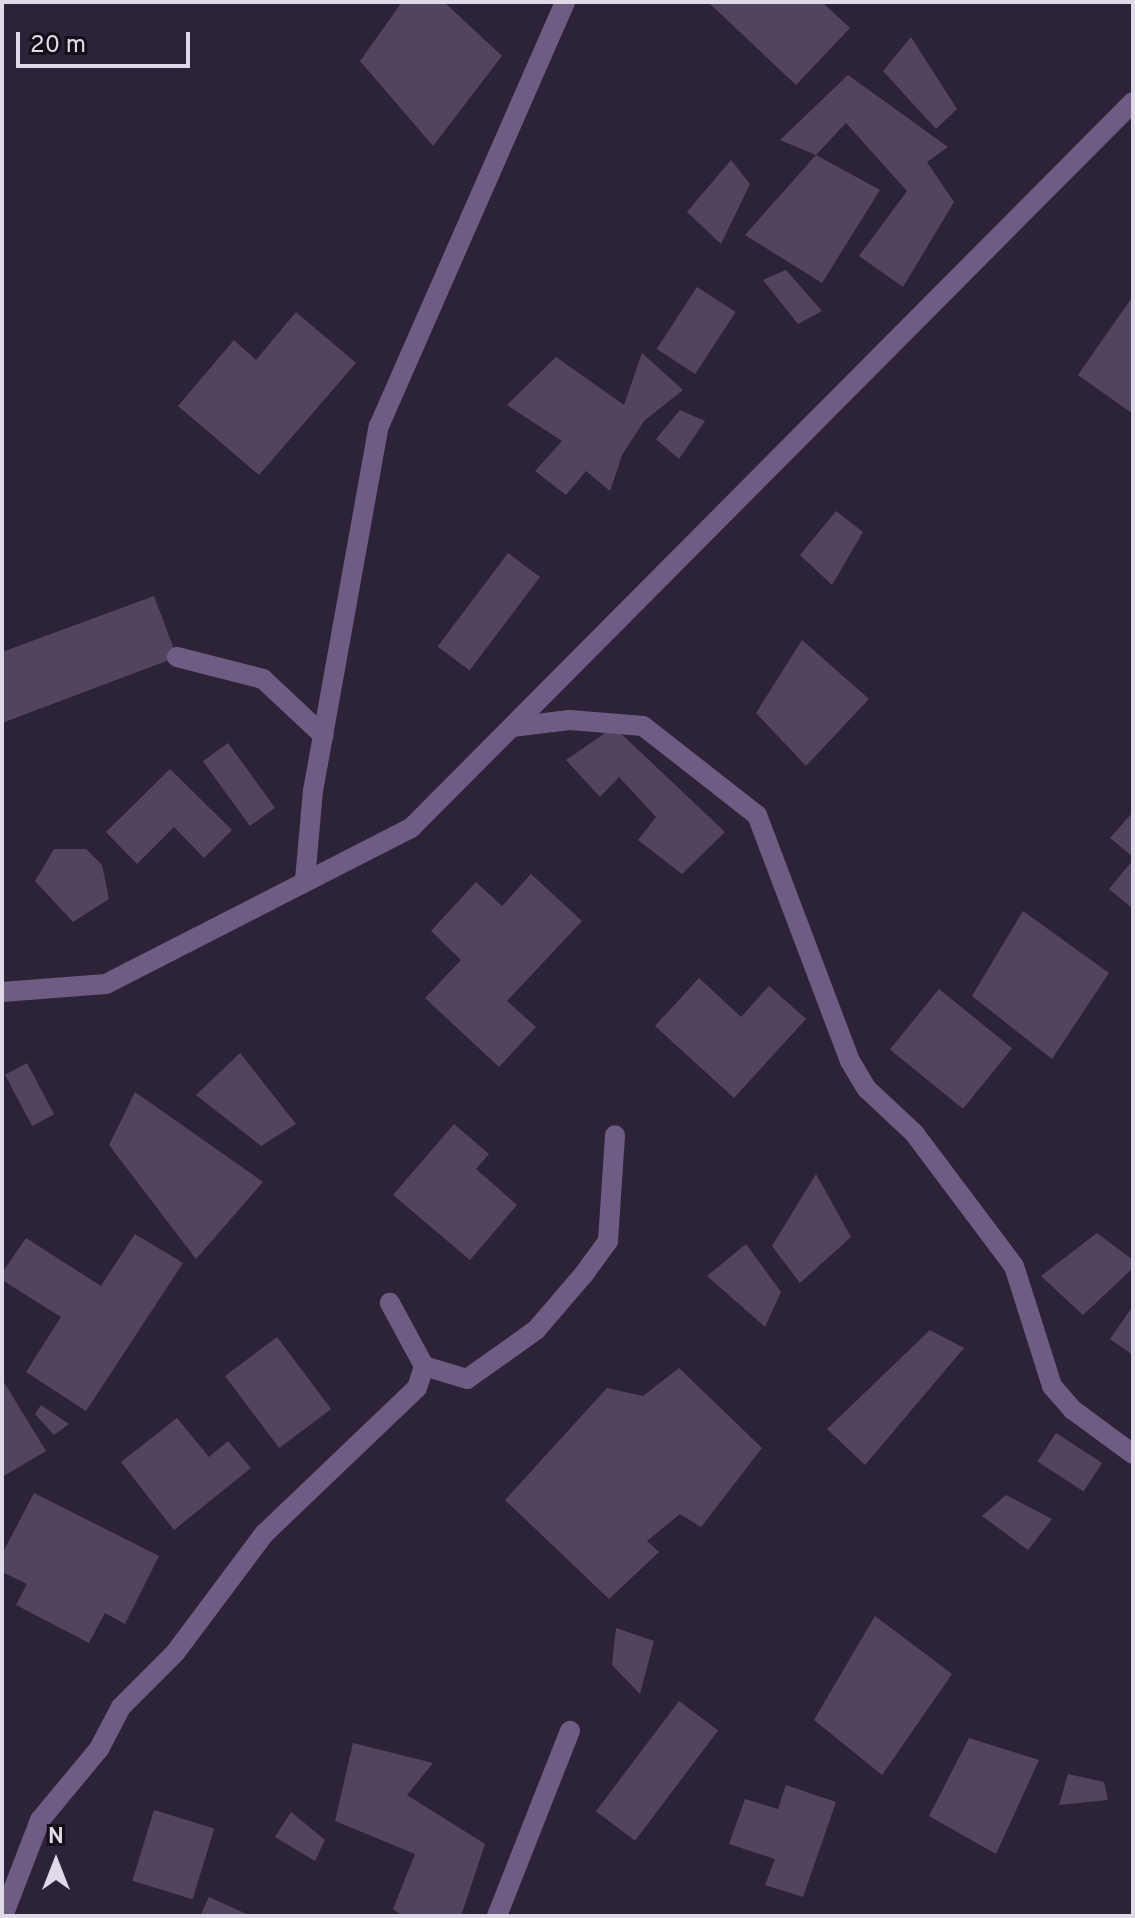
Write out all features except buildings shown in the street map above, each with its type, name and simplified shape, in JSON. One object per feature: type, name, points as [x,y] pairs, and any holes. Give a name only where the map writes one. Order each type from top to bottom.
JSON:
[{"type":"street","points":[[305,880],[324,736],[379,426],[565,2]]},
{"type":"street","points":[[2,992],[106,984],[411,828],[1133,102]]},
{"type":"street","points":[[177,657],[263,679],[324,736]]},
{"type":"street","points":[[512,727],[570,720],[643,726],[757,815],[850,1061],[867,1089],[914,1133],[1014,1266],[1052,1386],[1073,1410],[1133,1454]]},
{"type":"street","points":[[390,1303],[424,1366],[467,1379],[536,1330],[608,1241],[615,1135]]},
{"type":"street","points":[[3,1916],[40,1820],[99,1749],[121,1707],[175,1653],[264,1534],[417,1388],[424,1366]]},
{"type":"street","points":[[497,1916],[570,1731]]}]
